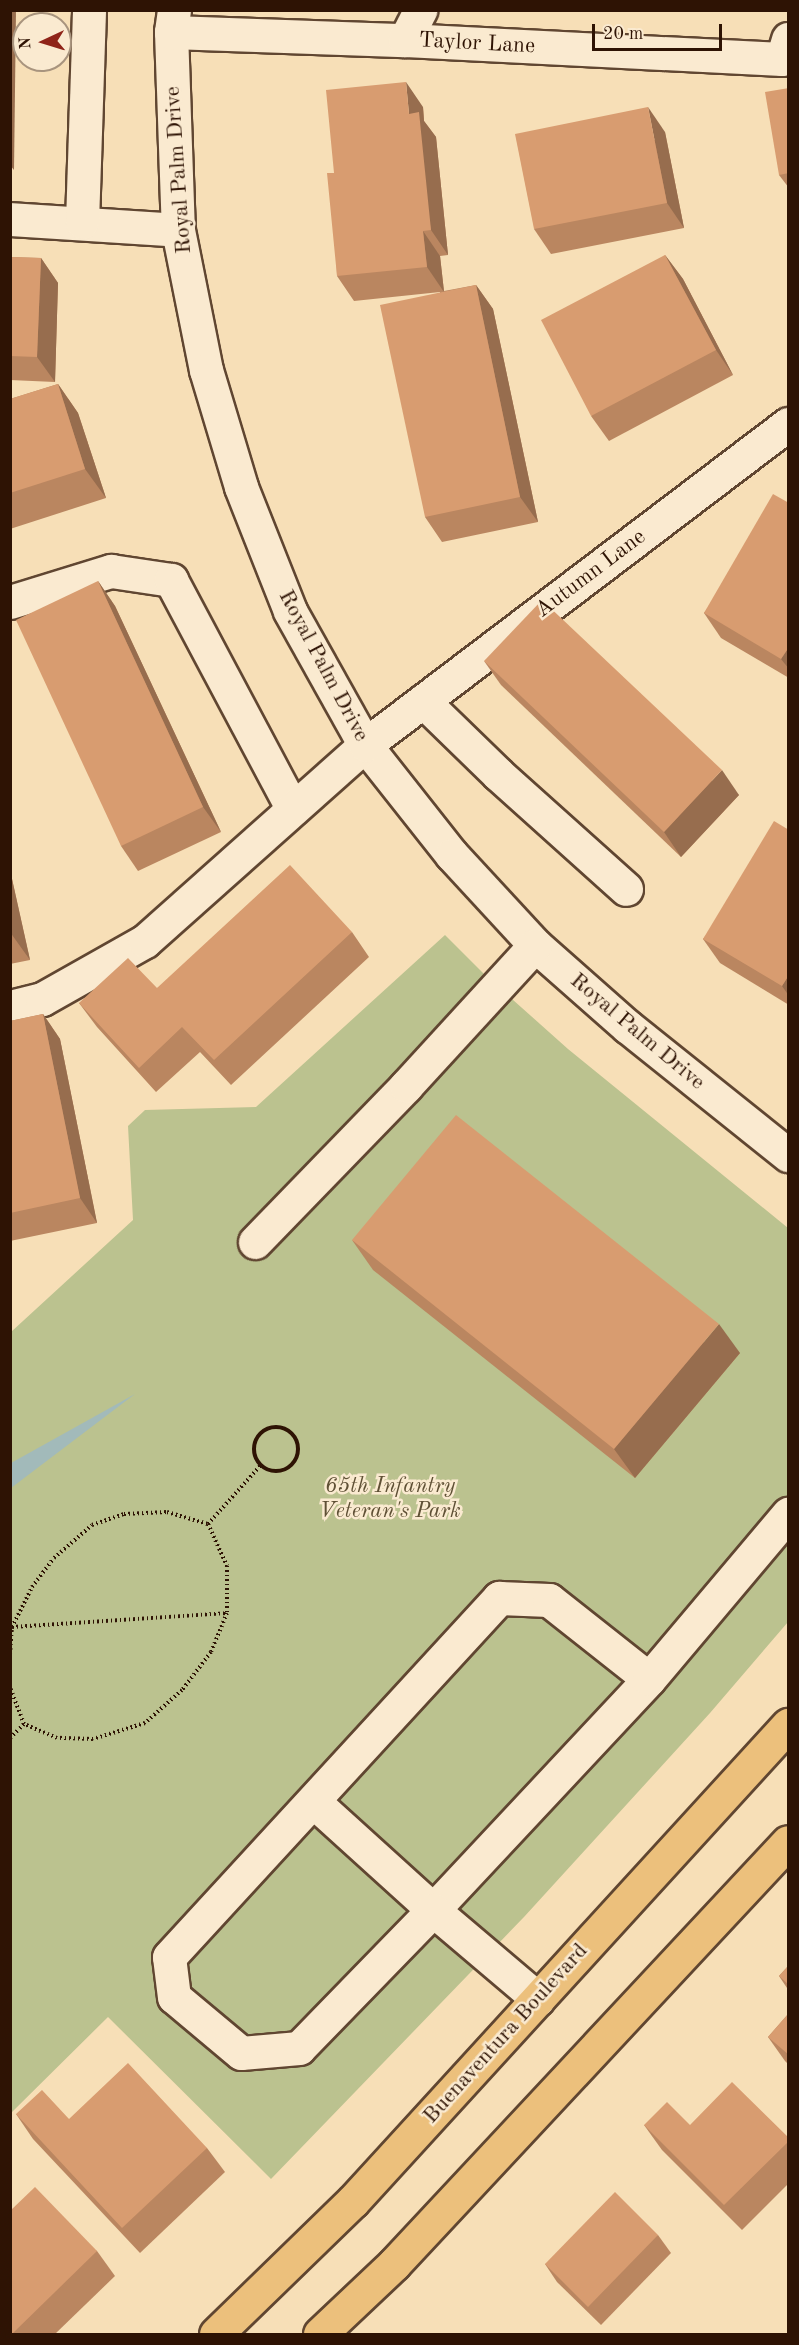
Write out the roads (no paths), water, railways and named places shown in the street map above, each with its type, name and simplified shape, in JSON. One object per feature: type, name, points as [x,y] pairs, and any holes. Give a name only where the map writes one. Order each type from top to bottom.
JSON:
[{"type":"main road","name":"Buenaventura Boulevard","points":[[216,2334],[353,2201],[789,1725]]},
{"type":"main road","points":[[320,2334],[394,2264],[789,1842]]},
{"type":"street","points":[[82,222],[89,10]]},
{"type":"street","points":[[405,40],[420,10]]},
{"type":"street","name":"Taylor Lane","points":[[173,21],[405,40],[785,49]]},
{"type":"street","name":"Royal Palm Drive","points":[[173,21],[178,230],[206,370],[241,486],[290,611],[365,746],[452,855],[535,945],[628,1027],[789,1155]]},
{"type":"street","points":[[10,219],[178,230]]},
{"type":"street","name":"Autumn Lane","points":[[10,1008],[42,999],[145,941],[365,746],[789,424]]},
{"type":"street","points":[[10,602],[111,571],[171,580],[293,809]]},
{"type":"street","points":[[423,701],[498,774],[626,889]]},
{"type":"street","points":[[255,1242],[406,1086],[535,945]]},
{"type":"street","points":[[649,1679],[549,1600],[499,1598],[169,1957],[174,1997],[241,2053],[299,2048],[433,1910],[649,1679],[789,1514]]},
{"type":"street","points":[[313,1801],[433,1910],[538,1999]]},
{"type":"water","points":[[135,1394],[11,1488],[11,1463]]},
{"type":"park label","name":"65th Infantry Veteran's Park","points":[[390,1498]]}]
